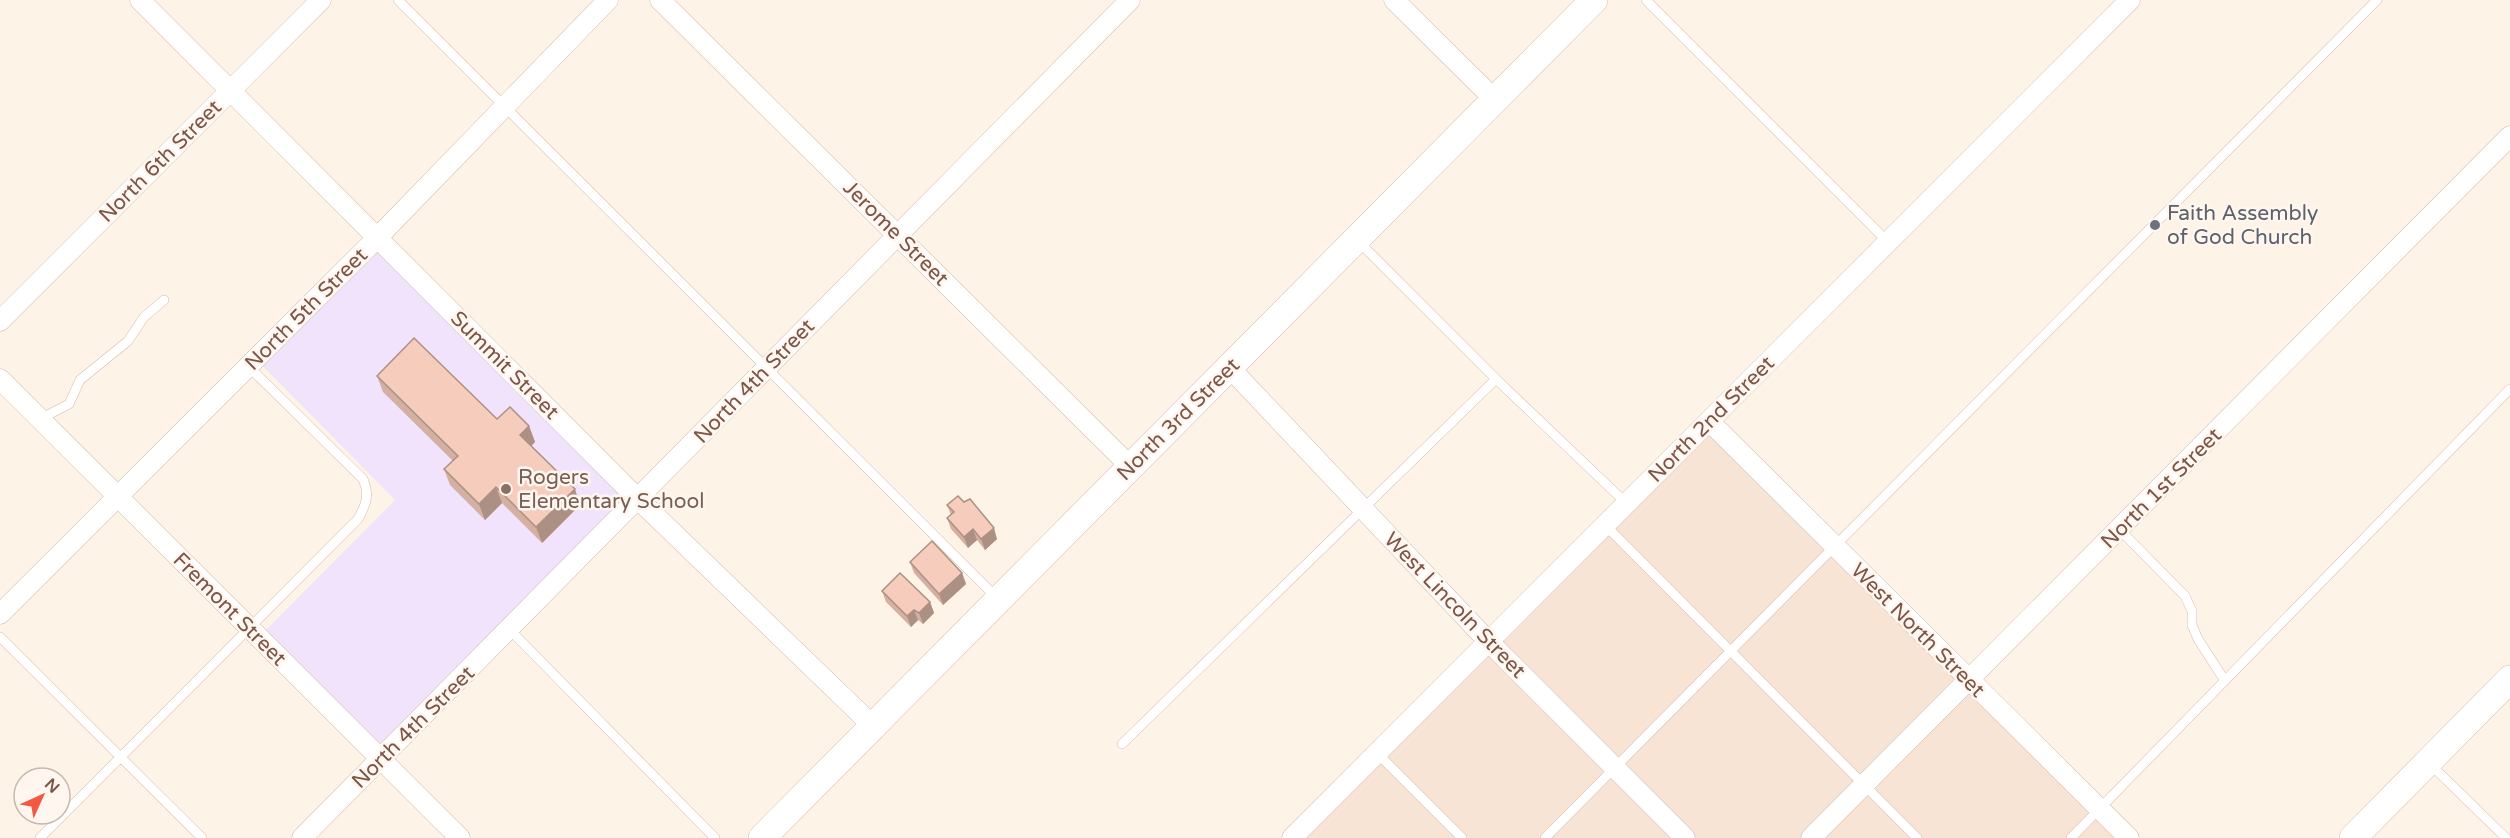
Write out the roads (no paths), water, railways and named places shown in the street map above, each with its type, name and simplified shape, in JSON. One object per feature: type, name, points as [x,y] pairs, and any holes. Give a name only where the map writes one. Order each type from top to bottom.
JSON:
[{"type":"street","name":"Summit Street","points":[[140,0],[638,499],[873,726]]},
{"type":"street","name":"North 6th Street","points":[[0,321],[321,0]]},
{"type":"street","name":"North 5th Street","points":[[0,614],[378,237],[608,0]]},
{"type":"street","name":"Jerome Street","points":[[660,0],[1131,467]]},
{"type":"street","name":"North 4th Street","points":[[302,838],[1130,0]]},
{"type":"street","points":[[1394,0],[1495,100]]},
{"type":"street","name":"North 3rd Street","points":[[762,838],[1594,0]]},
{"type":"street","name":"North 2nd Street","points":[[1292,838],[2130,0]]},
{"type":"street","name":"North 1st Street","points":[[1811,838],[1970,681],[2510,136]]},
{"type":"street","name":"West Lincoln Street","points":[[1229,367],[1488,641],[1684,838]]},
{"type":"street","name":"Fremont Street","points":[[0,379],[460,838]]},
{"type":"street","name":"West North Street","points":[[1709,421],[2129,838]]},
{"type":"street","points":[[2353,838],[2510,679]]},
{"type":"lane","points":[[398,0],[999,600]]},
{"type":"lane","points":[[1646,0],[1888,242]]},
{"type":"lane","points":[[1545,838],[2377,0]]},
{"type":"lane","points":[[1356,239],[1626,503]]},
{"type":"lane","points":[[40,419],[69,404],[81,380],[128,340],[144,317],[164,300]]},
{"type":"lane","points":[[40,838],[358,519],[366,505],[368,490],[363,480],[249,366]]},
{"type":"lane","points":[[1122,744],[1497,379]]},
{"type":"lane","points":[[2071,838],[2510,389]]},
{"type":"lane","points":[[1605,525],[1917,838]]},
{"type":"lane","points":[[2120,530],[2186,596],[2192,611],[2192,625],[2198,639],[2225,681]]},
{"type":"lane","points":[[509,629],[715,838]]},
{"type":"lane","points":[[0,637],[202,838]]},
{"type":"lane","points":[[1377,753],[1462,838]]},
{"type":"lane","points":[[2428,762],[2506,838]]},
{"type":"place","name":"Faith Assembly of God Church","points":[[2155,225]]},
{"type":"place","name":"Rogers Elementary School","points":[[506,489]]}]
